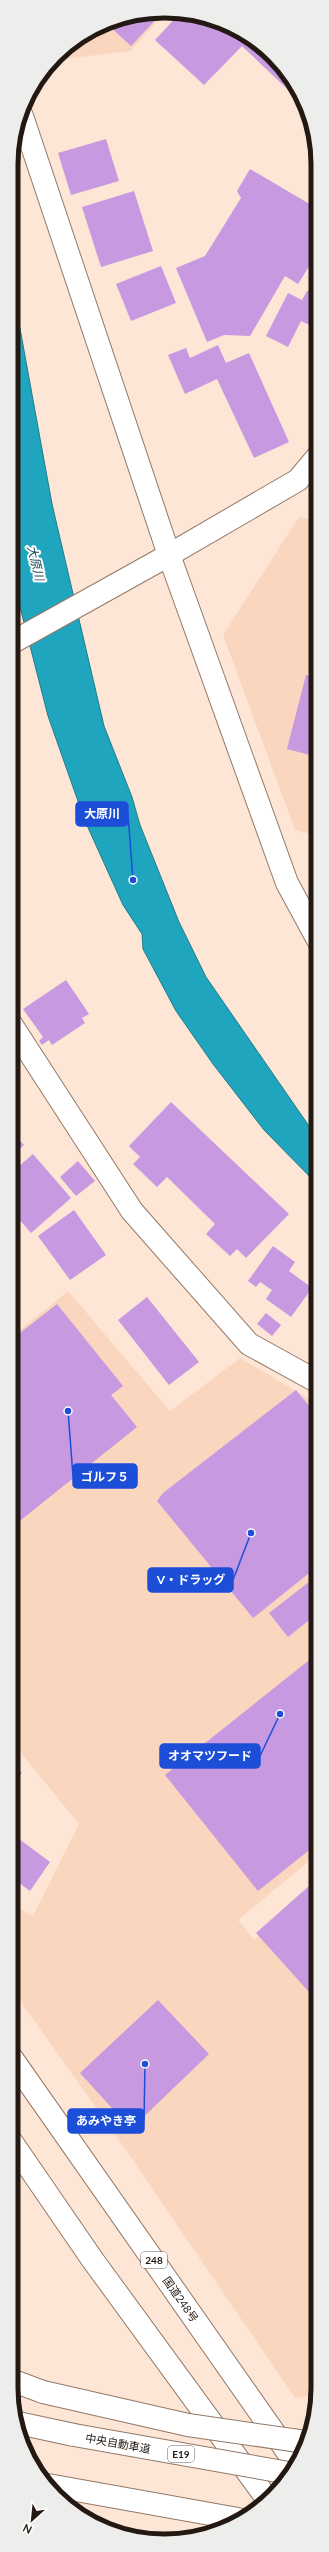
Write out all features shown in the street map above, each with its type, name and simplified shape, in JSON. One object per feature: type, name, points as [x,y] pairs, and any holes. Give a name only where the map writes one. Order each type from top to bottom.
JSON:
[{"type":"main road","points":[[24,123],[169,555],[287,883],[311,927]]},
{"type":"main road","points":[[18,639],[169,555],[298,480],[311,464]]},
{"type":"main road","points":[[18,1035],[132,1211],[248,1344],[311,1378]]},
{"type":"main road","name":"国道248号","points":[[18,2067],[292,2459]]},
{"type":"main road","points":[[18,2151],[92,2259],[264,2495]]},
{"type":"main road","points":[[18,2383],[43,2392],[188,2425],[301,2441]]},
{"type":"main road","name":"中央自動車道","points":[[23,2424],[74,2435],[284,2472]]},
{"type":"main road","points":[[57,2487],[231,2518]]},
{"type":"shaded area","points":[[161,18],[130,51],[63,59],[75,48],[108,29],[145,19]]},
{"type":"shaded area","points":[[299,517],[311,520],[311,834],[295,830],[223,635]]},
{"type":"shaded area","points":[[68,1291],[170,1411],[240,1358],[311,1400],[311,1860],[238,1920],[254,1940],[311,1885],[311,2396],[295,2398],[119,2140],[18,1998],[18,1908],[33,1916],[79,1824],[18,1750],[18,1331]]},
{"type":"water","points":[[18,320],[52,504],[104,726],[132,797],[140,825],[179,922],[206,977],[311,1129],[311,1178],[264,1130],[213,1064],[176,1011],[143,949],[142,934],[123,905],[85,821],[48,716],[18,599]]},
{"type":"building","points":[[157,18],[131,46],[111,28],[145,19]]},
{"type":"building","points":[[175,18],[202,23],[221,29],[254,48],[261,54],[281,75],[293,94],[242,46],[204,85],[155,40]]},
{"type":"building","points":[[106,139],[119,181],[71,195],[58,153]]},
{"type":"building","points":[[250,169],[311,205],[311,263],[298,284],[285,276],[250,336],[224,335],[207,342],[176,268],[205,256],[241,198],[237,191]]},
{"type":"building","points":[[134,191],[153,251],[101,267],[82,207]]},
{"type":"building","points":[[161,266],[176,303],[131,321],[116,284]]},
{"type":"building","points":[[311,290],[311,326],[301,321],[288,347],[266,336],[288,293],[302,300],[307,291]]},
{"type":"building","points":[[218,345],[226,363],[249,353],[289,442],[254,458],[217,379],[185,394],[168,355],[186,348],[190,358]]},
{"type":"building","points":[[306,675],[311,676],[311,755],[287,749]]},
{"type":"building","points":[[66,980],[89,1014],[82,1018],[85,1023],[52,1045],[49,1040],[42,1045],[39,1041],[43,1037],[23,1009]]},
{"type":"building","points":[[171,1102],[289,1214],[246,1258],[237,1249],[230,1256],[206,1234],[215,1224],[167,1177],[157,1187],[133,1164],[140,1157],[129,1146]]},
{"type":"building","points":[[18,1139],[24,1145],[18,1151]]},
{"type":"building","points":[[33,1154],[71,1198],[31,1233],[18,1218],[18,1167]]},
{"type":"building","points":[[78,1161],[95,1181],[76,1196],[60,1177]]},
{"type":"building","points":[[74,1210],[106,1255],[70,1280],[38,1236]]},
{"type":"building","points":[[273,1246],[295,1262],[289,1271],[311,1287],[311,1289],[291,1317],[266,1299],[272,1290],[260,1282],[256,1287],[248,1281]]},
{"type":"building","points":[[147,1297],[199,1362],[169,1385],[118,1320]]},
{"type":"building","points":[[57,1304],[123,1386],[111,1395],[137,1427],[18,1522],[18,1335]]},
{"type":"building","points":[[266,1313],[281,1325],[272,1336],[257,1324]]},
{"type":"building","points":[[296,1390],[311,1408],[311,1572],[253,1618],[157,1501],[163,1493]]},
{"type":"building","points":[[311,1580],[311,1619],[288,1637],[269,1613]]},
{"type":"building","points":[[311,1659],[311,1849],[258,1891],[165,1775]]},
{"type":"building","points":[[18,1768],[22,1773],[18,1776]]},
{"type":"building","points":[[18,1838],[50,1862],[30,1891],[18,1882]]},
{"type":"building","points":[[311,1884],[311,1994],[256,1933]]},
{"type":"building","points":[[158,2000],[209,2054],[131,2129],[80,2073]]},
{"type":"place","name":"大原川","points":[[133,880]]},
{"type":"place","name":"ゴルフ５","points":[[68,1411]]},
{"type":"place","name":"V・ドラッグ","points":[[251,1533]]},
{"type":"place","name":"オオマツフード","points":[[280,1714]]},
{"type":"place","name":"あみやき亭","points":[[145,2064]]}]
